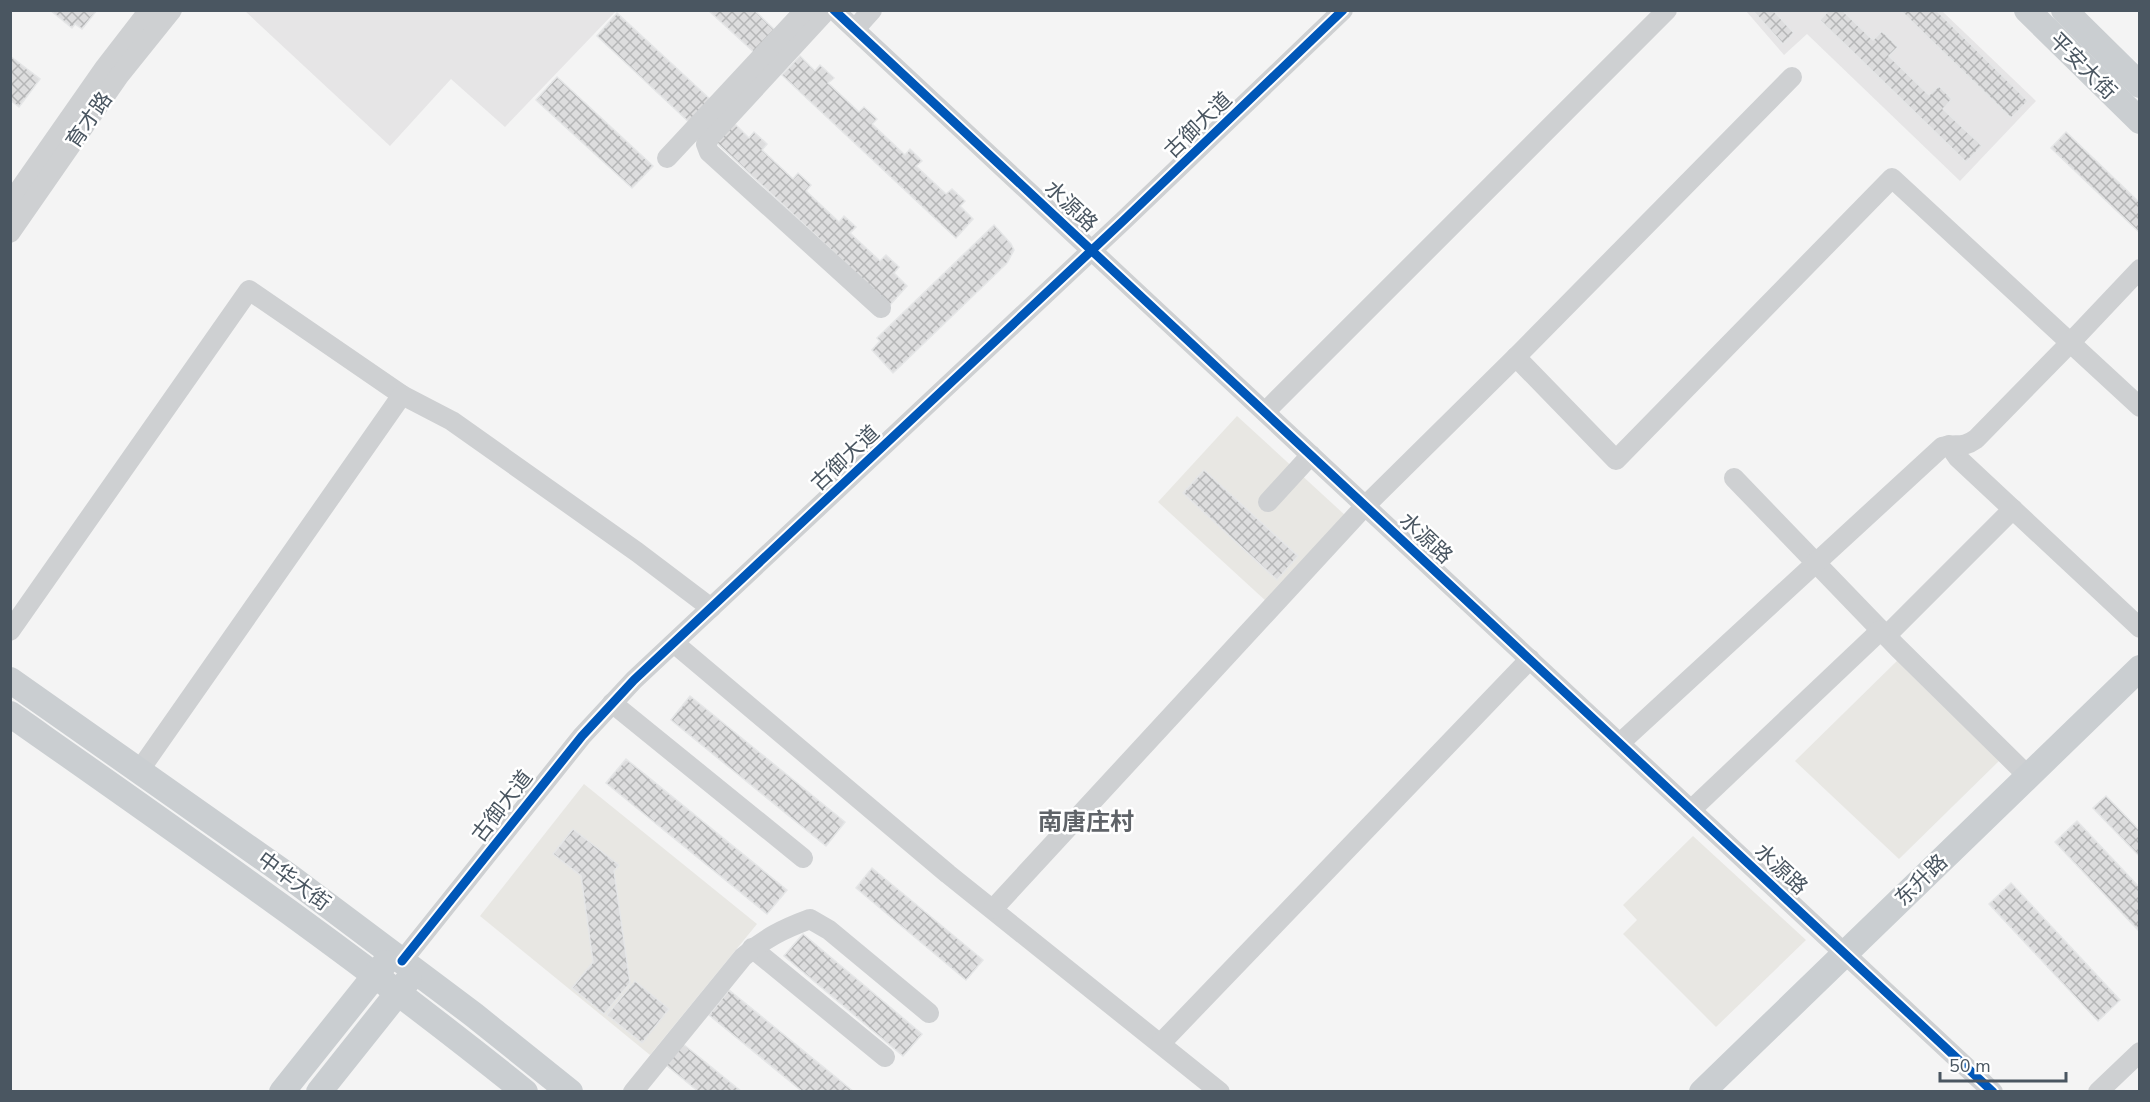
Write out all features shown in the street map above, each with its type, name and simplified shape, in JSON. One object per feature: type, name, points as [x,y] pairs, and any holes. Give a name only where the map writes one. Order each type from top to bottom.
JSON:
[{"type":"main road","name":"平安大街","points":[[2027,10],[2139,121]]},
{"type":"main road","name":"平安大街","points":[[2075,14],[2139,85]]},
{"type":"main road","name":"东升路","points":[[1702,1092],[2139,668]]},
{"type":"main road","name":"中华大街","points":[[10,680],[290,877],[474,1014],[570,1092]]},
{"type":"main road","name":"中华大街","points":[[10,714],[274,899],[525,1092]]},
{"type":"main road","name":"古御大道","points":[[282,1092],[375,975],[403,962]]},
{"type":"main road","name":"古御大道","points":[[319,1092],[398,993],[403,962]]},
{"type":"street","name":"育才路","points":[[10,203],[105,67],[149,10]]},
{"type":"street","name":"育才路","points":[[10,233],[125,68],[172,10]]},
{"type":"street","points":[[667,158],[805,10]]},
{"type":"street","points":[[827,10],[710,136],[706,144],[709,152],[881,308]]},
{"type":"street","name":"水源路","points":[[834,10],[1993,1092]]},
{"type":"street","points":[[855,29],[872,10]]},
{"type":"street","name":"古御大道","points":[[403,962],[551,773],[612,703],[1092,251],[1343,10]]},
{"type":"street","points":[[1265,412],[1667,10]]},
{"type":"street","points":[[993,909],[1365,506],[1516,357],[1791,77]]},
{"type":"street","points":[[1516,357],[1616,460],[1892,178],[2139,407]]},
{"type":"street","points":[[1620,743],[1942,447],[1966,446],[1976,439],[2139,269]]},
{"type":"street","points":[[10,632],[249,290],[402,395],[452,421],[637,552],[711,608]]},
{"type":"street","points":[[139,771],[402,395]]},
{"type":"street","points":[[1949,445],[1958,458],[2139,628]]},
{"type":"street","points":[[1268,502],[1311,456]]},
{"type":"street","points":[[1734,478],[1883,633],[2028,776]]},
{"type":"street","points":[[1692,810],[2013,509]]},
{"type":"street","points":[[674,643],[948,874],[1220,1092]]},
{"type":"street","points":[[1161,1043],[1530,659]]},
{"type":"street","points":[[612,703],[803,858]]},
{"type":"street","points":[[633,1092],[742,957],[778,931],[810,919],[829,930],[929,1013]]},
{"type":"street","points":[[752,948],[885,1057]]},
{"type":"street","points":[[2098,1092],[2139,1052]]},
{"type":"shaded area","points":[[245,11],[616,11],[505,127],[451,79],[390,146]]},
{"type":"shaded area","points":[[1746,11],[1942,11],[2036,101],[1960,181],[1807,34],[1784,55]]},
{"type":"shaded area","points":[[1237,416],[1346,516],[1267,602],[1158,502]]},
{"type":"shaded area","points":[[1899,659],[2002,758],[1899,859],[1795,761]]},
{"type":"shaded area","points":[[584,784],[757,924],[650,1055],[480,916]]},
{"type":"shaded area","points":[[1693,836],[1806,940],[1716,1027],[1623,934],[1637,920],[1623,905]]},
{"type":"building","points":[[50,10],[97,10],[82,29],[75,24],[72,28]]},
{"type":"building","points":[[708,10],[754,10],[778,33],[757,55]]},
{"type":"building","points":[[1752,10],[1773,10],[1794,33],[1783,44]]},
{"type":"building","points":[[1829,10],[1842,10],[1873,40],[1882,31],[1898,47],[1889,56],[1929,95],[1939,86],[1952,99],[1943,109],[1982,146],[1966,162],[1820,20]]},
{"type":"building","points":[[1900,10],[1936,10],[2028,101],[2011,118]]},
{"type":"building","points":[[617,13],[712,101],[691,124],[597,36]]},
{"type":"building","points":[[10,56],[40,79],[19,107],[10,100]]},
{"type":"building","points":[[800,56],[815,71],[820,65],[834,78],[828,83],[859,112],[864,107],[877,119],[872,124],[905,155],[910,149],[922,161],[916,166],[946,194],[952,189],[965,201],[960,206],[973,219],[956,238],[782,75]]},
{"type":"building","points":[[557,77],[653,166],[632,188],[536,100]]},
{"type":"building","points":[[734,123],[749,138],[754,132],[767,144],[762,150],[793,179],[798,173],[811,185],[806,191],[839,222],[844,216],[856,227],[850,233],[880,261],[886,255],[899,267],[894,273],[907,286],[890,305],[716,142]]},
{"type":"building","points":[[2066,132],[2140,203],[2140,233],[2051,148]]},
{"type":"building","points":[[994,225],[1014,250],[1007,263],[893,373],[872,350],[880,341],[877,338]]},
{"type":"building","points":[[1204,470],[1298,556],[1277,580],[1183,493]]},
{"type":"building","points":[[690,696],[845,822],[826,846],[671,720]]},
{"type":"building","points":[[626,759],[787,890],[767,914],[606,783]]},
{"type":"building","points":[[2106,796],[2140,831],[2140,857],[2093,808]]},
{"type":"building","points":[[2077,821],[2140,888],[2140,932],[2055,842]]},
{"type":"building","points":[[573,829],[619,865],[614,871],[630,983],[604,1014],[572,988],[593,962],[581,876],[553,854]]},
{"type":"building","points":[[872,868],[983,960],[966,980],[856,888]]},
{"type":"building","points":[[2011,883],[2120,1000],[2098,1021],[1989,904]]},
{"type":"building","points":[[803,934],[922,1034],[903,1056],[784,956]]},
{"type":"building","points":[[635,981],[669,1009],[642,1043],[607,1015]]},
{"type":"building","points":[[729,990],[854,1092],[803,1092],[709,1015]]},
{"type":"building","points":[[683,1044],[742,1092],[699,1092],[666,1065]]},
{"type":"cycle path","points":[[834,10],[1993,1092]]},
{"type":"cycle path","points":[[402,961],[582,736],[634,680],[1123,221],[1343,10]]},
{"type":"district","name":"南唐庄村","points":[[1086,822]]}]
